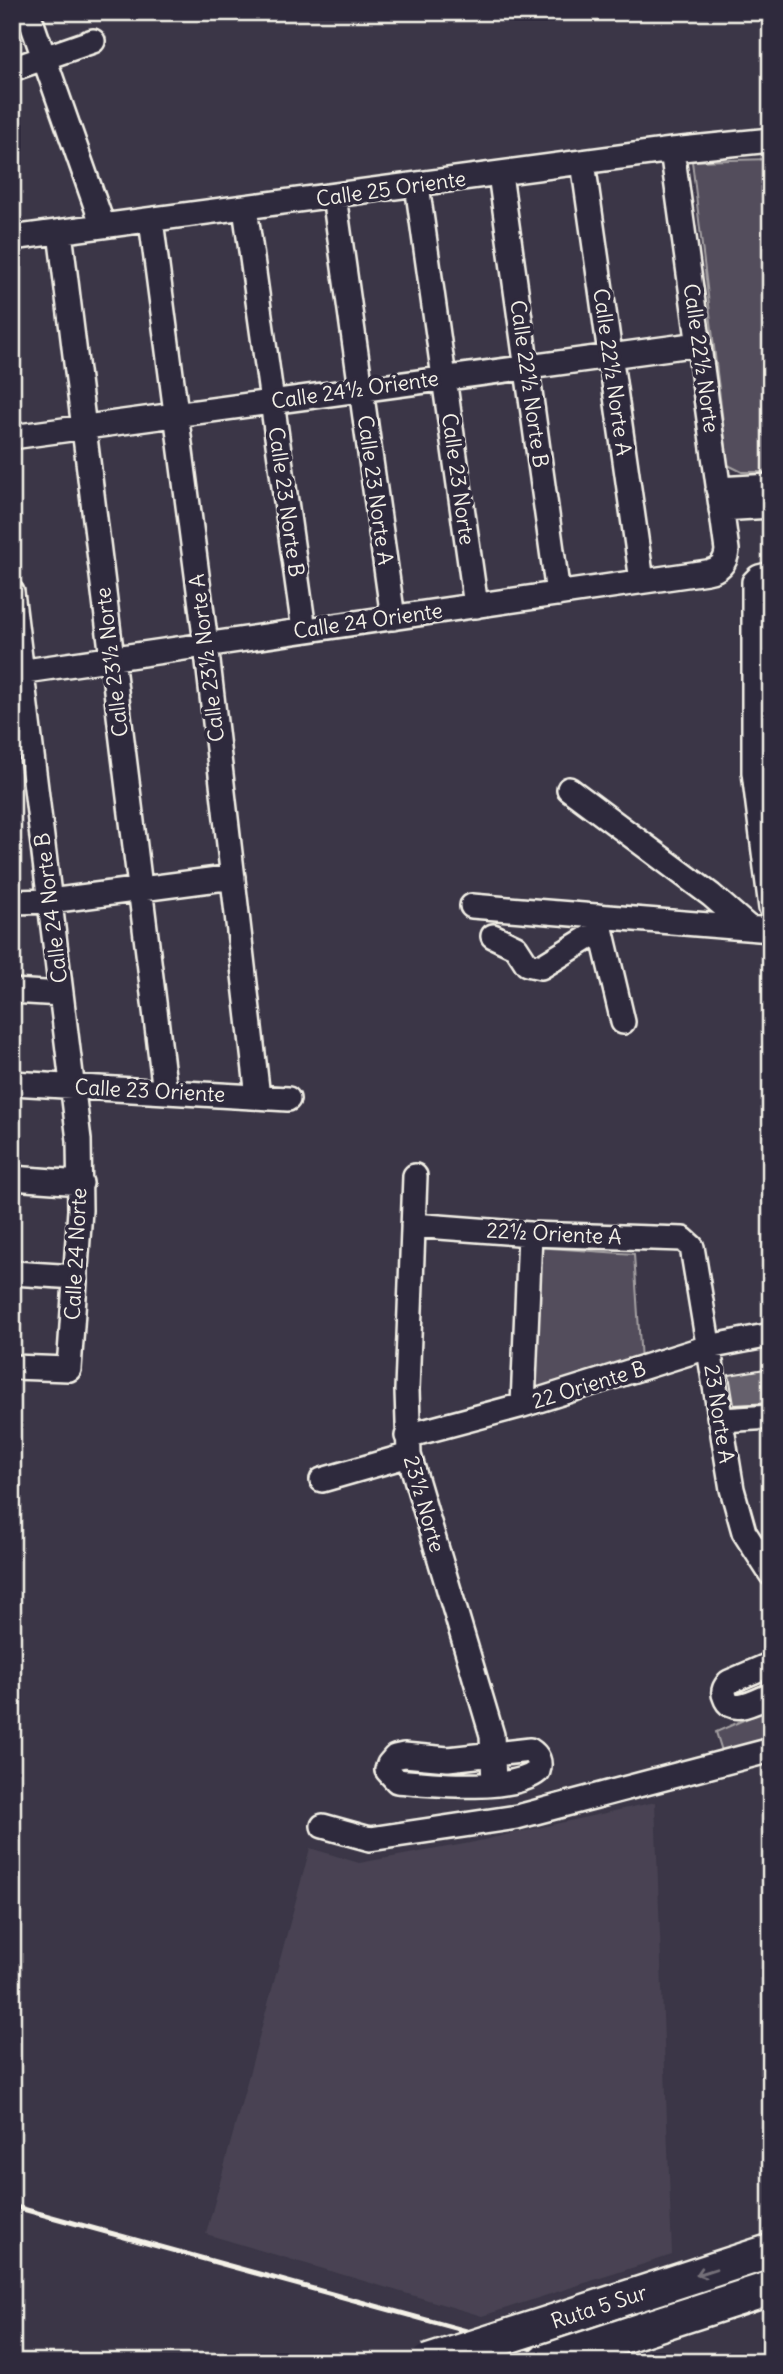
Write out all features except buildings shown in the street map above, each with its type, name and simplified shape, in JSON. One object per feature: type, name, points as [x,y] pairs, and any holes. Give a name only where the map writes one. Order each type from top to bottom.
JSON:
[{"type":"highway","name":"Ruta 5 Sur","points":[[427,2362],[771,2251]]},
{"type":"highway","name":"Ruta 5 Sur","points":[[544,2362],[771,2288]]},
{"type":"street","points":[[28,12],[103,226]]},
{"type":"street","points":[[12,69],[93,41]]},
{"type":"street","name":"Calle 25 Oriente","points":[[12,238],[673,149],[771,140]]},
{"type":"street","name":"Calle 22½ Norte","points":[[673,149],[727,550],[722,565]]},
{"type":"street","name":"Calle 22½ Norte A","points":[[583,162],[642,581]]},
{"type":"street","name":"Calle 22½ Norte B","points":[[500,174],[558,594]]},
{"type":"street","name":"Calle 23 Norte","points":[[416,185],[476,606]]},
{"type":"street","name":"Calle 23 Norte A","points":[[334,196],[393,618]]},
{"type":"street","name":"Calle 23 Norte B","points":[[245,208],[304,630]]},
{"type":"street","name":"Calle 23½ Norte A","points":[[150,220],[206,644],[258,1097]]},
{"type":"street","name":"Calle 23½ Norte","points":[[60,232],[165,1092]]},
{"type":"street","name":"Calle 24½ Oriente","points":[[12,437],[699,344]]},
{"type":"street","points":[[720,499],[771,486]]},
{"type":"street","points":[[720,499],[771,506]]},
{"type":"street","name":"Calle 24 Oriente","points":[[17,672],[707,572],[722,565]]},
{"type":"street","points":[[771,574],[759,577],[754,582],[771,908]]},
{"type":"street","name":"Calle 24 Norte B","points":[[12,592],[17,672],[50,901],[79,1140]]},
{"type":"street","points":[[569,789],[760,929]]},
{"type":"street","points":[[12,902],[50,901],[233,877]]},
{"type":"street","points":[[472,906],[515,909],[599,923],[760,929]]},
{"type":"street","points":[[515,909],[513,936],[516,947],[527,964],[541,967],[599,923]]},
{"type":"street","points":[[599,923],[622,1022]]},
{"type":"street","points":[[493,936],[516,947]]},
{"type":"street","points":[[12,991],[61,994]]},
{"type":"street","name":"Calle 23 Oriente","points":[[12,1083],[288,1099]]},
{"type":"street","name":"Calle 24 Norte","points":[[12,1367],[69,1369],[81,1182],[79,1140]]},
{"type":"street","name":"23½ Norte","points":[[415,1176],[408,1445],[492,1735],[494,1783]]},
{"type":"street","points":[[12,1178],[81,1182]]},
{"type":"street","name":"22½ Oriente A","points":[[413,1225],[530,1234],[683,1239],[692,1247]]},
{"type":"street","points":[[523,1405],[530,1234]]},
{"type":"street","name":"23 Norte A","points":[[692,1247],[732,1489],[744,1532],[771,1574]]},
{"type":"street","points":[[12,1273],[76,1277]]},
{"type":"street","name":"22 Oriente B","points":[[322,1480],[408,1445],[523,1405],[709,1347],[771,1335]]},
{"type":"street","points":[[719,1416],[722,1420],[771,1417]]},
{"type":"street","points":[[771,1664],[729,1682],[724,1688],[726,1702],[734,1707],[741,1707],[771,1695]]},
{"type":"street","points":[[530,1750],[537,1755],[540,1767],[531,1777],[461,1787],[397,1781],[387,1770],[395,1757],[404,1755],[448,1759],[494,1755],[530,1750]]},
{"type":"street","points":[[323,1826],[370,1839],[517,1817],[771,1750]]},
{"type":"shaded area","points":[[771,159],[771,472],[742,472],[728,465],[692,161]]},
{"type":"shaded area","points":[[536,1247],[634,1254],[641,1361],[527,1391]]},
{"type":"shaded area","points":[[771,1708],[771,1738],[722,1751],[716,1732]]},
{"type":"shaded area","points":[[655,1802],[672,2255],[482,2316],[206,2234],[310,1848],[359,1863],[470,1843]]},
{"type":"railway","points":[[12,2206],[579,2362]]}]
